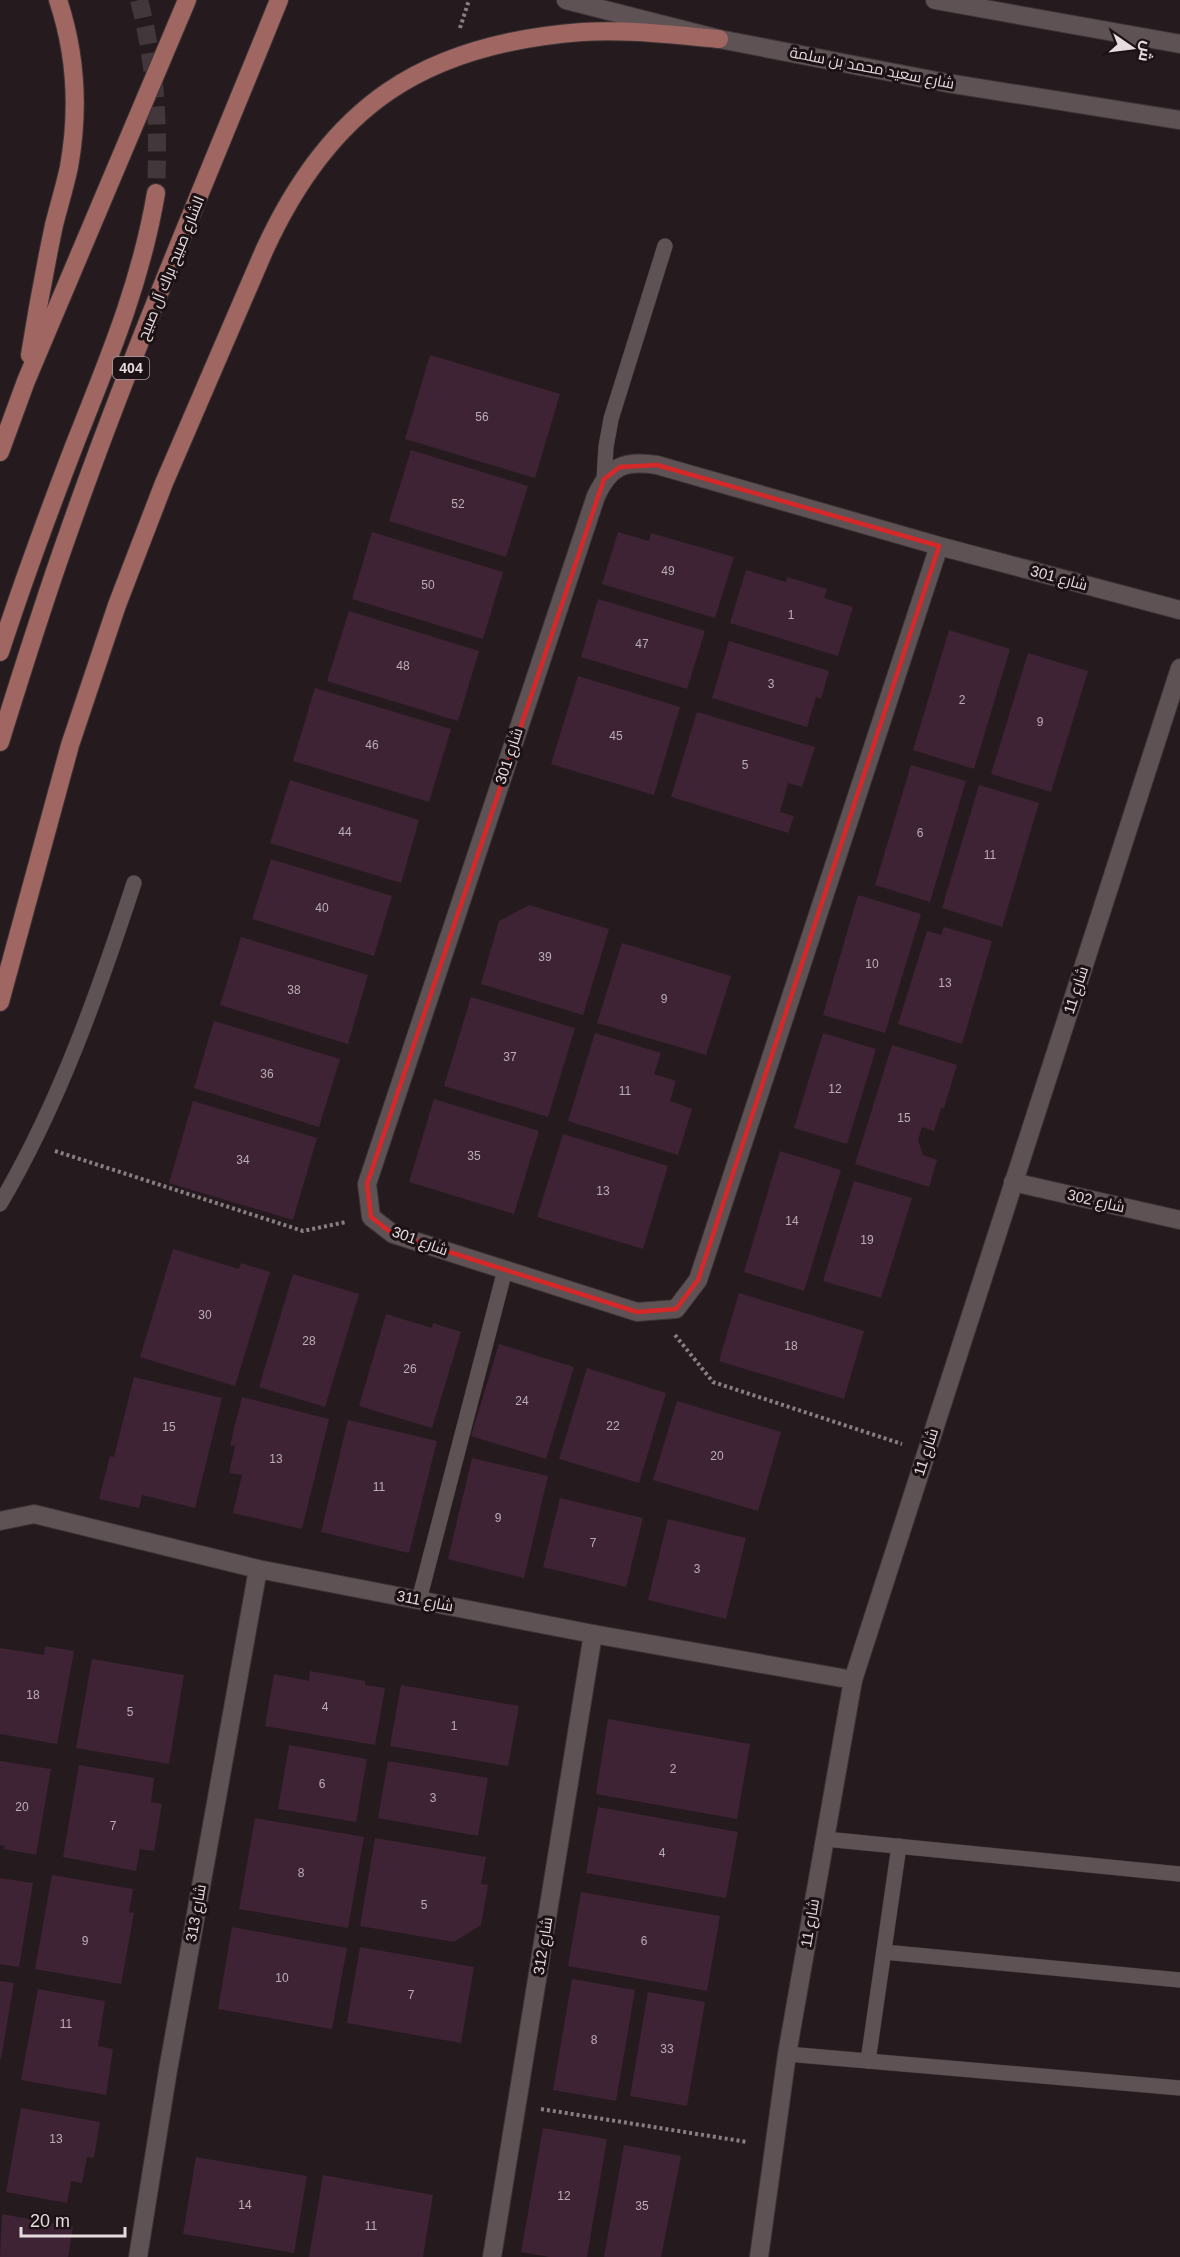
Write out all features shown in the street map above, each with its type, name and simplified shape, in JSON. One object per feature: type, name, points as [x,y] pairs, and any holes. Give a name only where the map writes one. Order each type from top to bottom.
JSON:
[{"type":"main road","points":[[26,381],[45,269],[69,167],[74,129],[75,90],[71,51],[58,0]]},
{"type":"main road","points":[[0,452],[26,381],[187,0]]},
{"type":"main road","name":"الشارع صبيح براك آل صبيح","points":[[0,742],[26,656],[69,530],[108,426],[279,0]]},
{"type":"main road","points":[[0,1002],[70,745],[117,605],[164,483],[264,251],[285,209],[316,159],[339,132],[364,110],[400,83],[451,57],[516,40],[583,32],[651,33],[718,39]]},
{"type":"main road","points":[[0,652],[48,513],[129,307],[150,232],[156,193]]},
{"type":"street","name":"شارع سعيد محمد بن سلمة","points":[[567,0],[718,39],[947,83],[1180,120]]},
{"type":"street","points":[[934,0],[1180,44]]},
{"type":"street","name":"شارع 301","points":[[939,546],[698,1280],[676,1309],[637,1312],[393,1234],[371,1217],[367,1184],[596,496],[604,479],[620,467],[638,462],[657,465],[939,546],[1180,610]]},
{"type":"street","name":"شارع 11","points":[[759,2257],[787,2054],[853,1680],[1180,668]]},
{"type":"street","name":"شارع 302","points":[[1013,1182],[1180,1220]]},
{"type":"street","name":"شارع 311","points":[[0,1521],[34,1514],[258,1569],[593,1634],[853,1680]]},
{"type":"street","name":"شارع 313","points":[[138,2257],[168,2070],[258,1569]]},
{"type":"street","name":"شارع 312","points":[[492,2257],[593,1634]]},
{"type":"lane","points":[[604,479],[611,419],[665,246]]},
{"type":"lane","points":[[0,1204],[33,1144],[88,1015],[134,883]]},
{"type":"lane","points":[[419,1600],[505,1270]]},
{"type":"lane","points":[[825,1839],[1180,1874]]},
{"type":"lane","points":[[868,2061],[899,1846]]},
{"type":"lane","points":[[884,1952],[1180,1980]]},
{"type":"lane","points":[[787,2054],[1180,2088]]},
{"type":"path","points":[[33,1144],[303,1231],[371,1217]]},
{"type":"path","points":[[656,1311],[713,1382],[926,1452]]},
{"type":"path","points":[[517,2106],[774,2147]]},
{"type":"highlighted area","points":[[657,465],[939,546],[698,1280],[676,1309],[637,1312],[393,1234],[371,1217],[367,1184],[604,479],[620,467]]},
{"type":"building","points":[[430,355],[560,394],[535,478],[405,439]]},
{"type":"building","points":[[411,450],[528,486],[506,557],[389,521]]},
{"type":"building","points":[[372,532],[503,572],[483,639],[352,599]]},
{"type":"building","points":[[618,532],[649,541],[651,533],[734,557],[715,618],[602,584]]},
{"type":"building","points":[[746,570],[786,582],[787,577],[827,589],[824,598],[853,607],[838,656],[730,623]]},
{"type":"building","points":[[598,599],[705,631],[687,689],[581,657]]},
{"type":"building","points":[[349,611],[479,651],[458,721],[327,681]]},
{"type":"building","points":[[949,630],[1010,649],[974,769],[913,750]]},
{"type":"building","points":[[729,641],[829,671],[821,699],[816,697],[807,727],[712,698]]},
{"type":"building","points":[[1028,653],[1088,671],[1051,792],[991,774]]},
{"type":"building","points":[[578,676],[680,707],[654,795],[551,764]]},
{"type":"building","points":[[315,688],[451,729],[429,802],[293,761]]},
{"type":"building","points":[[697,712],[815,747],[802,787],[788,783],[780,812],[794,816],[788,833],[671,797]]},
{"type":"building","points":[[911,765],[966,781],[930,902],[875,885]]},
{"type":"building","points":[[290,780],[419,820],[401,883],[270,843]]},
{"type":"building","points":[[979,785],[1039,803],[1002,927],[942,908]]},
{"type":"building","points":[[271,859],[392,896],[374,956],[252,919]]},
{"type":"building","points":[[858,895],[921,914],[885,1033],[823,1015]]},
{"type":"building","points":[[529,905],[609,929],[583,1015],[481,984],[499,921]]},
{"type":"building","points":[[944,927],[992,941],[962,1044],[898,1024],[927,931],[941,935]]},
{"type":"building","points":[[241,937],[368,975],[348,1044],[220,1005]]},
{"type":"building","points":[[622,943],[731,976],[706,1055],[597,1023]]},
{"type":"building","points":[[471,997],[575,1028],[548,1117],[444,1086]]},
{"type":"building","points":[[214,1021],[340,1059],[319,1127],[194,1088]]},
{"type":"building","points":[[595,1033],[661,1053],[654,1074],[676,1081],[670,1101],[692,1109],[678,1155],[568,1121]]},
{"type":"building","points":[[823,1033],[876,1049],[847,1144],[794,1128]]},
{"type":"building","points":[[892,1045],[957,1065],[944,1108],[941,1108],[934,1131],[922,1127],[918,1140],[923,1155],[937,1160],[929,1187],[855,1164]]},
{"type":"building","points":[[434,1099],[539,1131],[514,1214],[409,1182]]},
{"type":"building","points":[[193,1101],[317,1138],[293,1220],[169,1183]]},
{"type":"building","points":[[563,1134],[668,1166],[643,1249],[537,1217]]},
{"type":"building","points":[[780,1151],[841,1170],[804,1291],[744,1272]]},
{"type":"building","points":[[854,1181],[912,1198],[881,1298],[823,1281]]},
{"type":"building","points":[[173,1249],[239,1269],[241,1263],[270,1272],[235,1386],[140,1357]]},
{"type":"building","points":[[293,1274],[359,1294],[325,1407],[259,1387]]},
{"type":"building","points":[[739,1293],[864,1331],[844,1399],[719,1361]]},
{"type":"building","points":[[386,1314],[432,1328],[433,1323],[461,1332],[432,1428],[359,1406]]},
{"type":"building","points":[[499,1344],[574,1367],[546,1459],[471,1436]]},
{"type":"building","points":[[587,1368],[666,1393],[639,1483],[559,1459]]},
{"type":"building","points":[[134,1377],[222,1398],[195,1508],[142,1495],[139,1508],[99,1499],[110,1456],[114,1457]]},
{"type":"building","points":[[242,1397],[329,1419],[302,1529],[233,1513],[242,1475],[229,1473],[235,1446],[230,1445]]},
{"type":"building","points":[[677,1401],[781,1432],[758,1511],[653,1480]]},
{"type":"building","points":[[348,1420],[437,1441],[409,1553],[321,1532]]},
{"type":"building","points":[[472,1458],[548,1476],[524,1578],[448,1559]]},
{"type":"building","points":[[560,1498],[643,1518],[626,1587],[543,1567]]},
{"type":"building","points":[[668,1519],[746,1538],[726,1619],[648,1600]]},
{"type":"building","points":[[45,1646],[74,1651],[57,1744],[0,1734],[0,1648],[44,1655]]},
{"type":"building","points":[[92,1659],[184,1675],[169,1764],[76,1748]]},
{"type":"building","points":[[310,1671],[365,1681],[365,1685],[385,1688],[375,1745],[265,1726],[274,1674],[309,1681]]},
{"type":"building","points":[[401,1685],[519,1706],[508,1766],[390,1746]]},
{"type":"building","points":[[608,1719],[750,1744],[737,1819],[596,1794]]},
{"type":"building","points":[[289,1745],[367,1759],[356,1822],[278,1809]]},
{"type":"building","points":[[0,1761],[51,1769],[36,1855],[4,1849],[5,1846],[0,1845]]},
{"type":"building","points":[[388,1761],[488,1778],[478,1836],[378,1818]]},
{"type":"building","points":[[79,1765],[154,1778],[151,1802],[162,1804],[154,1851],[140,1849],[136,1871],[63,1857]]},
{"type":"building","points":[[598,1807],[738,1832],[726,1898],[586,1873]]},
{"type":"building","points":[[255,1818],[364,1837],[348,1928],[239,1909]]},
{"type":"building","points":[[375,1838],[486,1857],[481,1884],[488,1885],[481,1925],[454,1942],[360,1926]]},
{"type":"building","points":[[52,1875],[133,1889],[129,1912],[134,1913],[121,1984],[35,1969]]},
{"type":"building","points":[[0,1878],[33,1883],[19,1967],[0,1964]]},
{"type":"building","points":[[581,1892],[720,1916],[707,1991],[568,1966]]},
{"type":"building","points":[[232,1927],[347,1948],[332,2029],[218,2009]]},
{"type":"building","points":[[360,1947],[474,1967],[461,2043],[347,2023]]},
{"type":"building","points":[[572,1979],[635,1990],[616,2101],[553,2090]]},
{"type":"building","points":[[0,1981],[14,1983],[1,2059],[0,2059]]},
{"type":"building","points":[[38,1989],[105,2001],[98,2046],[113,2049],[106,2095],[21,2080]]},
{"type":"building","points":[[648,1992],[705,2002],[687,2106],[630,2096]]},
{"type":"building","points":[[21,2108],[100,2122],[94,2158],[87,2157],[82,2183],[71,2181],[67,2203],[6,2192]]},
{"type":"building","points":[[543,2128],[607,2139],[587,2257],[549,2257],[521,2252]]},
{"type":"building","points":[[624,2145],[681,2156],[661,2257],[604,2257]]},
{"type":"building","points":[[196,2157],[307,2176],[294,2253],[183,2234]]},
{"type":"building","points":[[323,2175],[433,2195],[423,2257],[309,2257]]},
{"type":"building","points":[[2,2214],[73,2227],[68,2257],[0,2257]]},
{"type":"tunnel","points":[[139,0],[153,72],[157,143],[156,193]]}]
